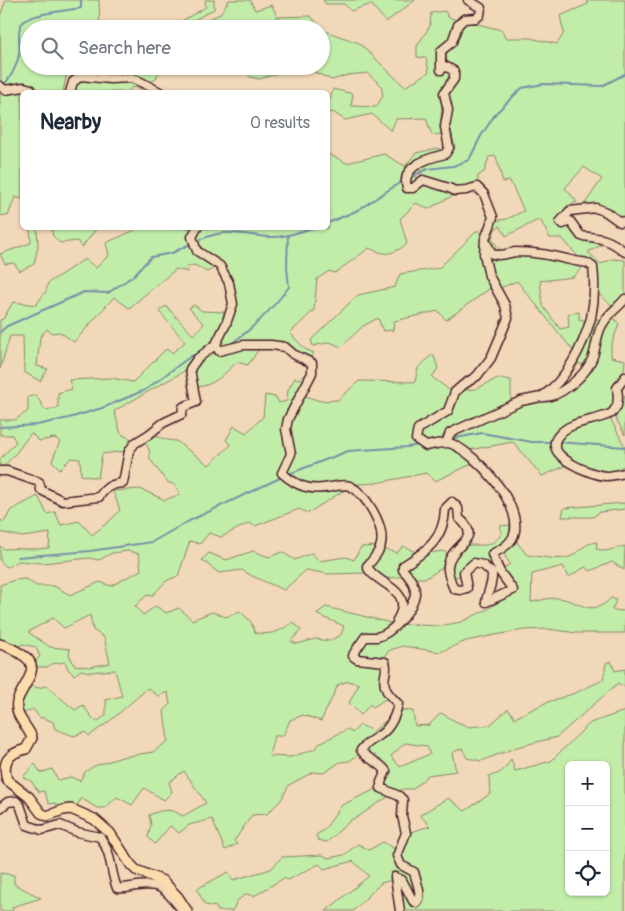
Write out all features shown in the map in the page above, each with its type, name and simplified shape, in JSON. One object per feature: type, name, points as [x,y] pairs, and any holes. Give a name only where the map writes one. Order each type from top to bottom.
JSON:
[{"type":"main road","points":[[0,644],[26,657],[32,666],[17,702],[20,718],[30,730],[32,738],[26,749],[16,753],[5,762],[7,780],[30,797],[46,816],[71,809],[94,820],[110,833],[136,870],[163,881],[178,897],[186,911]]},
{"type":"street","points":[[393,626],[401,621],[415,594],[413,583],[403,570],[403,566],[431,546],[440,534],[445,509],[452,502],[458,508],[459,518],[467,525],[469,533],[468,538],[453,553],[448,566],[449,578],[454,589],[467,588],[464,572],[474,562],[484,565],[492,573],[493,582],[486,594],[486,602],[512,590],[500,572],[492,554],[509,544],[515,531],[513,513],[506,496],[475,460],[451,443],[426,446],[416,439],[418,429],[448,411],[455,392],[476,376],[491,358],[508,318],[506,305],[489,276],[484,254],[484,239],[493,217],[484,194],[476,186],[466,190],[455,191],[423,180],[413,188],[407,188],[404,181],[407,172],[417,164],[429,158],[445,154],[449,148],[446,127],[448,110],[444,93],[454,79],[454,71],[446,66],[441,70],[441,50],[452,42],[458,25],[464,19],[476,18],[480,15],[480,8],[468,0]]},
{"type":"street","points":[[71,90],[73,82],[81,76],[110,79],[132,78],[156,90]]},
{"type":"street","points":[[0,86],[6,90],[24,87],[30,90]]},
{"type":"street","points":[[625,221],[620,222],[606,212],[596,208],[570,211],[560,222],[563,224],[570,221],[581,236],[601,238],[612,242],[625,252]]},
{"type":"street","points":[[0,471],[7,471],[39,482],[41,490],[63,501],[99,497],[105,488],[113,484],[123,483],[130,452],[135,443],[162,423],[182,414],[183,407],[196,402],[190,369],[197,358],[216,344],[233,304],[229,283],[220,266],[197,251],[192,238],[196,230]]},
{"type":"street","points":[[484,239],[492,254],[498,256],[512,252],[539,252],[578,262],[587,262],[593,267],[591,318],[584,336],[576,355],[559,382],[541,397]]},
{"type":"street","points":[[446,444],[450,433],[521,401],[546,397],[564,390],[583,373],[592,360],[603,322],[625,299]]},
{"type":"street","points":[[216,344],[219,351],[243,345],[285,347],[293,354],[312,363],[312,373],[288,419],[286,430],[291,454],[282,473],[289,479],[312,489],[348,485],[357,491],[377,519],[381,534],[381,545],[372,562],[367,566],[369,572],[397,591],[401,603],[400,615],[386,633],[378,637],[365,637],[353,656],[357,659],[385,662],[387,666],[384,687],[398,704],[396,713],[388,728],[361,750],[364,755],[380,763],[386,771],[381,782],[381,788],[399,796],[403,800],[402,816],[406,833],[397,856],[401,865],[414,872],[420,900],[417,903],[413,902],[402,880],[395,877],[400,911]]},
{"type":"street","points":[[625,377],[617,388],[622,395],[612,414],[568,427],[557,436],[555,445],[559,454],[572,465],[606,476],[625,473]]},
{"type":"street","points":[[0,808],[8,802],[16,801],[20,805],[27,825],[35,829],[42,830],[60,825],[77,832],[100,837],[106,845],[117,888],[123,889],[138,886],[161,887],[183,911]]},
{"type":"green space","points":[[6,0],[99,0],[100,20],[20,20],[20,75],[66,75],[63,90],[32,90],[27,84],[7,87],[1,83],[0,16]]},
{"type":"green space","points":[[205,0],[214,0],[214,9],[194,20],[184,20],[206,7]]},
{"type":"green space","points":[[229,0],[250,0],[255,10],[272,5],[277,17],[311,16],[314,20],[207,20],[220,14]]},
{"type":"green space","points":[[323,0],[415,0],[386,22],[371,4],[351,11],[344,4],[326,4]]},
{"type":"green space","points":[[587,0],[625,0],[625,217],[619,216],[606,207],[584,205],[602,179],[584,167],[565,188],[577,202],[567,206],[555,222],[558,226],[569,225],[581,240],[605,243],[588,252],[601,264],[612,259],[625,260],[625,295],[614,307],[595,291],[597,266],[588,259],[580,259],[562,238],[550,238],[540,219],[506,236],[500,226],[495,229],[492,239],[500,250],[498,253],[494,250],[489,237],[494,221],[507,219],[524,211],[510,181],[503,182],[496,156],[489,157],[484,172],[478,176],[478,183],[455,188],[443,182],[426,179],[421,176],[420,166],[450,155],[455,148],[450,126],[451,114],[448,93],[458,79],[457,71],[447,62],[446,54],[455,44],[462,24],[469,22],[502,30],[505,38],[530,38],[557,44],[564,33],[560,16],[588,4]]},
{"type":"green space","points":[[445,11],[448,17],[457,20],[451,37],[443,47],[440,74],[448,71],[450,74],[441,91],[440,127],[442,134],[432,135],[426,118],[396,119],[391,131],[372,114],[345,120],[333,112],[330,113],[330,100],[333,89],[353,94],[351,106],[376,107],[383,96],[381,85],[367,73],[348,75],[332,80],[321,75],[330,75],[330,33],[359,43],[405,87],[429,72],[426,58],[417,57],[417,46],[430,26],[431,13]]},
{"type":"green space","points":[[158,75],[156,79],[148,83],[113,76]]},
{"type":"green space","points":[[249,75],[273,75],[259,79]]},
{"type":"green space","points":[[85,79],[130,81],[145,86],[143,89],[132,87],[130,90],[73,90],[76,84]]},
{"type":"green space","points":[[0,90],[4,93],[20,91],[20,198],[15,197],[8,216],[0,215]]},
{"type":"green space","points":[[439,148],[439,152],[425,158],[414,169],[416,177],[421,182],[456,194],[428,209],[416,203],[400,219],[407,244],[402,248],[385,253],[369,248],[335,273],[329,271],[317,279],[314,310],[290,333],[305,349],[314,353],[309,359],[298,354],[294,348],[283,341],[223,348],[219,344],[233,308],[235,290],[233,281],[223,265],[199,245],[195,236],[200,230],[330,230],[330,155],[347,163],[384,154],[405,166],[416,153]]},
{"type":"green space","points":[[30,230],[37,230],[38,246],[34,264],[20,271],[14,263],[5,264],[0,254],[31,243]]},
{"type":"green space","points":[[52,230],[95,230],[82,247],[77,241],[60,243],[53,236]]},
{"type":"green space","points":[[135,230],[194,230],[191,236],[191,248],[214,268],[207,272],[195,265],[186,267],[188,272],[176,269],[129,308],[114,297],[74,342],[60,332],[52,333],[47,329],[40,337],[37,366],[48,369],[40,381],[24,372],[23,336],[10,336],[0,369],[0,320],[3,319],[13,302],[36,305],[46,291],[48,283],[85,259],[96,268],[109,255],[106,243]]},
{"type":"green space","points":[[478,230],[483,238],[492,287],[446,320],[438,311],[394,321],[393,330],[383,331],[378,318],[363,326],[341,347],[330,342],[313,346],[311,340],[358,295],[395,287],[400,274],[439,268]]},
{"type":"green space","points":[[485,253],[512,254],[586,263],[573,277],[540,281],[543,306],[560,329],[569,327],[568,314],[579,312],[579,319],[587,321],[575,353],[517,281],[498,289]]},
{"type":"green space","points":[[194,305],[202,311],[224,312],[222,323],[212,342],[188,369],[114,411],[121,434],[133,440],[126,451],[102,454],[98,478],[81,475],[80,459],[71,458],[60,469],[52,461],[60,441],[54,438],[39,441],[31,433],[16,453],[0,468],[0,459],[16,442],[12,435],[0,435],[0,420],[15,420],[28,411],[28,397],[36,395],[45,410],[58,408],[58,393],[72,389],[69,380],[111,378],[133,382],[166,349],[172,353],[185,342],[159,311],[166,306],[193,335],[204,324],[189,308]]},
{"type":"green space","points":[[613,317],[619,324],[611,346],[611,357],[625,360],[619,388],[608,414],[625,447],[625,465],[601,479],[570,464],[542,476],[513,442],[469,450],[454,442],[453,434],[513,408],[542,401],[566,391],[581,380],[605,323]]},
{"type":"green space","points":[[592,318],[601,320],[590,360],[584,366],[579,363],[571,374],[567,371]]},
{"type":"green space","points":[[244,348],[259,349],[248,365],[237,362],[214,382],[197,387],[192,369],[202,357],[214,351]]},
{"type":"green space","points":[[433,354],[438,368],[432,377],[452,392],[446,410],[425,422],[414,440],[440,446],[451,446],[474,463],[435,481],[426,473],[376,483],[312,487],[292,478],[286,472],[294,454],[288,427],[303,395],[320,401],[338,400],[359,381],[415,382],[418,368]]},
{"type":"green space","points":[[304,375],[307,377],[286,419],[289,454],[279,473],[301,489],[348,488],[308,513],[299,509],[255,526],[249,523],[221,537],[209,533],[200,544],[190,541],[178,576],[166,581],[152,596],[147,595],[135,606],[143,615],[156,606],[166,613],[179,608],[192,620],[212,612],[226,617],[240,611],[251,622],[255,633],[267,634],[276,632],[293,622],[301,630],[291,641],[297,644],[315,639],[329,641],[341,635],[344,626],[316,614],[326,607],[391,623],[379,631],[363,635],[354,644],[350,653],[352,659],[379,664],[382,667],[380,685],[387,698],[373,707],[370,704],[361,715],[349,703],[359,684],[348,681],[338,685],[321,721],[303,715],[290,720],[283,736],[274,736],[269,756],[291,757],[315,749],[320,743],[348,729],[352,733],[360,725],[374,731],[385,721],[388,724],[360,754],[349,761],[340,762],[324,773],[313,772],[289,785],[281,800],[267,814],[252,815],[234,841],[237,844],[225,850],[212,819],[189,825],[179,833],[170,826],[155,844],[148,837],[151,824],[149,815],[166,810],[183,816],[206,803],[184,771],[169,782],[172,792],[164,800],[144,788],[132,805],[117,797],[105,808],[97,808],[81,798],[77,806],[67,805],[59,809],[55,803],[49,804],[44,791],[39,792],[31,781],[23,777],[35,764],[41,773],[52,769],[58,780],[71,777],[80,781],[85,772],[94,766],[122,757],[153,752],[168,741],[164,711],[170,705],[168,692],[158,696],[148,688],[89,736],[85,732],[74,736],[55,729],[53,722],[40,718],[33,709],[22,714],[21,700],[29,685],[38,688],[46,686],[75,710],[83,705],[93,719],[98,721],[106,715],[106,700],[122,696],[115,670],[90,672],[81,670],[74,675],[68,669],[65,662],[51,664],[47,667],[36,667],[34,662],[40,657],[36,647],[23,644],[15,648],[3,642],[0,639],[0,585],[25,579],[37,586],[54,586],[70,595],[100,582],[111,586],[141,570],[139,554],[129,551],[112,553],[99,560],[89,558],[43,563],[19,561],[7,567],[0,561],[0,546],[4,549],[49,548],[50,533],[22,537],[0,532],[0,520],[4,522],[11,510],[38,496],[47,514],[55,512],[61,525],[79,521],[92,535],[120,510],[113,491],[140,489],[165,500],[180,494],[175,485],[167,482],[150,459],[149,449],[145,442],[153,435],[176,441],[209,465],[231,445],[226,440],[234,426],[246,433],[263,417],[265,395],[276,397],[279,403],[287,401],[288,390],[295,378],[299,379]],"holes":[[[90,615],[93,630],[104,637],[110,663],[89,667],[74,665],[69,654],[70,649],[50,647],[28,632],[53,618],[64,628]]]},
{"type":"green space","points":[[498,378],[511,380],[511,402],[446,438],[424,442],[419,438],[419,430],[449,412],[457,391],[476,389]]},
{"type":"green space","points":[[625,395],[625,435],[614,415]]},
{"type":"green space","points":[[625,503],[625,509],[600,512],[593,517],[562,517],[564,508]]},
{"type":"green space","points":[[510,525],[509,537],[487,554],[488,559],[496,570],[493,571],[478,562],[462,575],[451,578],[451,560],[467,545],[491,543],[502,533],[500,526]]},
{"type":"green space","points":[[516,541],[527,555],[555,558],[570,557],[586,546],[597,542],[596,549],[606,551],[625,546],[624,570],[612,562],[590,571],[585,567],[569,577],[563,566],[532,574],[531,602],[555,598],[590,608],[604,604],[611,598],[616,600],[612,610],[625,611],[625,633],[577,633],[548,629],[524,630],[466,641],[440,652],[403,646],[390,650],[382,658],[357,656],[367,637],[377,639],[399,624],[440,626],[461,622],[488,609],[517,591],[502,570],[510,564],[503,553]]},
{"type":"green space","points":[[378,546],[365,564],[365,573],[328,574],[306,570],[284,590],[242,570],[219,573],[202,560],[209,553],[226,560],[253,551],[269,557],[282,552],[295,560],[312,553],[319,561],[346,557],[354,560],[361,547]]},
{"type":"green space","points":[[403,546],[420,554],[403,564],[405,576],[384,579],[371,570],[373,561],[384,549],[397,553]]},
{"type":"green space","points":[[443,551],[450,554],[446,558],[445,566],[426,578],[413,578],[407,570],[407,567],[429,553]]},
{"type":"green space","points":[[611,661],[615,671],[625,669],[625,687],[618,683],[557,737],[517,747],[481,761],[467,758],[462,748],[452,753],[456,771],[428,775],[413,789],[402,789],[396,793],[383,787],[388,773],[387,766],[365,753],[367,744],[390,729],[401,710],[413,711],[415,726],[429,725],[441,713],[469,727],[490,725],[508,709],[515,718],[545,703],[575,693],[603,680],[606,663]],"holes":[[[405,743],[427,746],[430,754],[400,767],[391,756]]]},
{"type":"green space","points":[[625,711],[625,911],[404,911],[399,883],[416,904],[421,886],[403,860],[402,855],[411,832],[430,826],[420,815],[448,798],[465,811],[490,794],[489,776],[502,771],[511,759],[515,771],[551,761],[590,723]]},
{"type":"green space","points":[[378,788],[389,796],[352,819],[327,842],[318,840],[316,835],[324,830],[342,805]]},
{"type":"green space","points":[[383,842],[395,849],[393,859],[412,876],[416,898],[403,877],[396,872],[391,872],[392,880],[381,883],[353,911],[326,911],[369,876],[353,861],[324,869],[319,864],[288,880],[284,878],[254,896],[246,894],[237,901],[232,911],[218,911],[216,907],[205,905],[197,889],[228,872],[233,880],[271,869],[282,857],[323,855],[328,858],[344,855],[358,844],[369,850]]},
{"type":"green space","points":[[0,873],[14,875],[14,884],[41,898],[12,907],[13,911],[0,911]]},
{"type":"waterway","points":[[26,20],[40,15],[81,8],[81,0]]},
{"type":"waterway","points":[[20,26],[20,50]]},
{"type":"waterway","points":[[3,85],[15,67],[20,50]]},
{"type":"waterway","points":[[410,177],[428,169],[453,166],[469,160],[481,136],[496,113],[522,88],[543,84],[602,86],[625,74]]},
{"type":"waterway","points":[[330,222],[358,210],[404,180]]},
{"type":"waterway","points":[[197,241],[225,233],[270,237],[306,230]]},
{"type":"waterway","points":[[229,345],[261,319],[289,287],[287,267],[288,235]]},
{"type":"waterway","points":[[0,332],[7,326],[84,292],[108,293],[133,276],[151,257],[172,253],[192,243]]},
{"type":"waterway","points":[[0,427],[37,425],[102,408],[145,390],[191,356],[198,354]]},
{"type":"waterway","points":[[451,439],[482,433],[532,442],[553,442]]},
{"type":"waterway","points":[[557,442],[625,447]]},
{"type":"waterway","points":[[289,474],[348,451],[419,445]]},
{"type":"waterway","points":[[18,557],[90,551],[152,542],[189,521],[282,477]]}]
